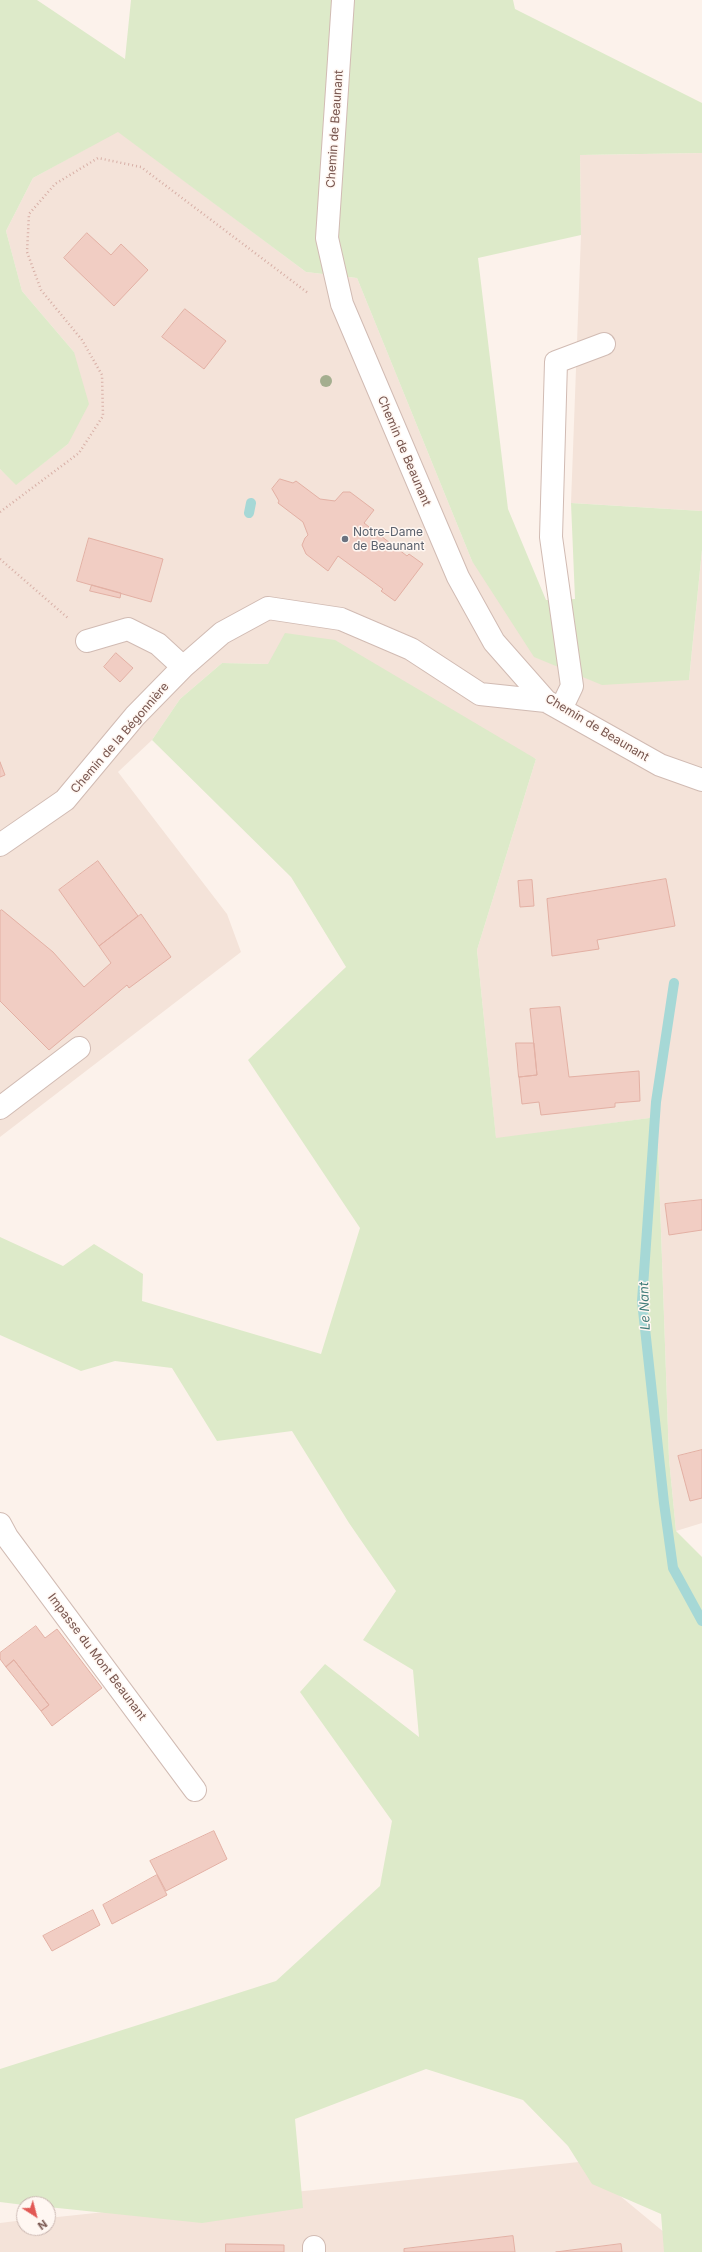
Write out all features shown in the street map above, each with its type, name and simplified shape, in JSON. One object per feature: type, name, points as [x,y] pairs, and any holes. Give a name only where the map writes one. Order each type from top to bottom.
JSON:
[{"type":"street","name":"Chemin de Beaunant","points":[[343,0],[328,238],[342,304],[458,577],[494,642],[554,705],[660,765],[702,780]]},
{"type":"street","points":[[554,705],[572,686],[551,537],[556,362],[604,344]]},
{"type":"street","name":"Chemin de la Bégonnière","points":[[0,845],[65,800],[135,716],[184,667],[222,633],[268,608],[341,619],[411,649],[480,694],[554,705]]},
{"type":"street","points":[[87,641],[128,629],[158,644],[184,667]]},
{"type":"street","points":[[0,1108],[79,1048]]},
{"type":"street","name":"Impasse du Mont Beaunant","points":[[0,1524],[7,1537],[195,1790]]},
{"type":"path","points":[[0,512],[79,453],[103,416],[102,375],[82,340],[41,290],[27,252],[29,214],[55,184],[98,158],[140,167],[314,298],[342,304]]},
{"type":"path","points":[[0,559],[67,616],[87,641]]},
{"type":"shaded area","points":[[118,131],[306,272],[357,278],[472,561],[689,680],[702,550],[702,1523],[676,1531],[669,1459],[657,1117],[496,1139],[477,950],[536,759],[268,664],[222,663],[180,699],[152,740],[118,772],[227,914],[241,952],[0,1137],[0,469],[16,484],[68,444],[74,352],[22,291],[6,231],[33,178]]},
{"type":"shaded area","points":[[702,153],[702,511],[571,503],[581,235],[580,155]]},
{"type":"shaded area","points":[[579,2162],[688,2252],[0,2252],[0,2223],[16,2221],[16,2236],[56,2236],[56,2217]]},
{"type":"green space","points":[[0,0],[37,0],[125,59],[131,0],[513,0],[515,9],[702,103],[702,153],[580,155],[581,235],[478,258],[508,509],[546,600],[575,599],[571,503],[702,511],[702,550],[689,680],[602,685],[534,657],[472,561],[357,278],[306,272],[118,132],[33,178],[6,231],[22,291],[74,352],[89,404],[68,444],[16,485],[0,469]]},
{"type":"green space","points":[[285,633],[335,640],[536,759],[477,950],[496,1138],[657,1117],[669,1459],[676,1531],[702,1557],[702,2252],[664,2252],[661,2214],[592,2184],[568,2146],[523,2100],[426,2069],[295,2119],[303,2208],[202,2223],[56,2208],[56,2196],[16,2196],[16,2204],[0,2202],[0,2069],[276,1981],[380,1886],[392,1821],[300,1692],[325,1664],[419,1737],[413,1670],[363,1640],[396,1591],[349,1523],[292,1431],[217,1441],[172,1368],[115,1361],[81,1371],[0,1335],[0,1237],[63,1266],[94,1244],[143,1274],[142,1301],[321,1354],[360,1228],[248,1060],[346,967],[291,877],[152,740],[180,699],[222,663],[268,664]]},
{"type":"building","points":[[87,233],[111,255],[121,244],[148,270],[114,306],[64,258]]},
{"type":"building","points":[[185,309],[226,341],[204,369],[162,337]]},
{"type":"building","name":"Notre-Dame de Beaunant","points":[[280,479],[293,483],[296,481],[320,499],[335,501],[343,492],[350,492],[374,510],[364,523],[407,556],[409,554],[423,564],[395,601],[381,591],[383,589],[338,556],[328,571],[306,554],[302,545],[308,535],[303,522],[278,503],[279,501],[272,489]]},
{"type":"building","points":[[89,538],[163,559],[151,602],[77,581]]},
{"type":"building","points":[[92,585],[121,593],[120,598],[90,591]]},
{"type":"building","points":[[116,653],[133,668],[120,682],[104,667]]},
{"type":"building","points":[[0,762],[5,775],[0,777]]},
{"type":"building","points":[[98,861],[138,916],[99,946],[59,890]]},
{"type":"building","points":[[666,879],[675,926],[597,940],[599,949],[552,956],[547,899]]},
{"type":"building","points":[[532,880],[534,906],[520,907],[518,881]]},
{"type":"building","points":[[2,910],[53,952],[84,987],[111,963],[99,946],[141,914],[171,957],[129,988],[127,985],[49,1050],[0,1001],[0,911]]},
{"type":"building","points":[[560,1007],[569,1077],[639,1071],[640,1101],[615,1103],[615,1107],[541,1115],[539,1102],[522,1104],[519,1077],[537,1075],[530,1009]]},
{"type":"building","points":[[516,1043],[534,1043],[537,1075],[519,1077]]},
{"type":"building","points":[[702,1200],[702,1230],[669,1235],[665,1204]]},
{"type":"building","points":[[702,1450],[702,1498],[690,1501],[678,1456]]},
{"type":"building","points":[[36,1626],[45,1638],[57,1629],[102,1688],[52,1726],[41,1711],[49,1705],[14,1660],[6,1667],[0,1659],[0,1653]]},
{"type":"building","points":[[14,1660],[49,1705],[41,1711],[6,1667]]},
{"type":"building","points":[[214,1831],[227,1859],[166,1891],[150,1861]]},
{"type":"building","points":[[157,1875],[167,1895],[112,1924],[103,1905]]},
{"type":"building","points":[[93,1910],[100,1925],[52,1951],[43,1936]]},
{"type":"building","points":[[513,2236],[515,2252],[404,2252],[404,2249]]},
{"type":"building","points":[[226,2244],[284,2245],[284,2252],[226,2252]]},
{"type":"building","points":[[621,2244],[622,2252],[556,2252]]},
{"type":"waterway","points":[[249,513],[251,503]]},
{"type":"waterway","name":"Le Nant","points":[[674,983],[656,1102],[642,1301],[664,1503],[673,1568],[702,1621]]},
{"type":"place","name":"Notre-Dame de Beaunant","points":[[345,539]]}]
